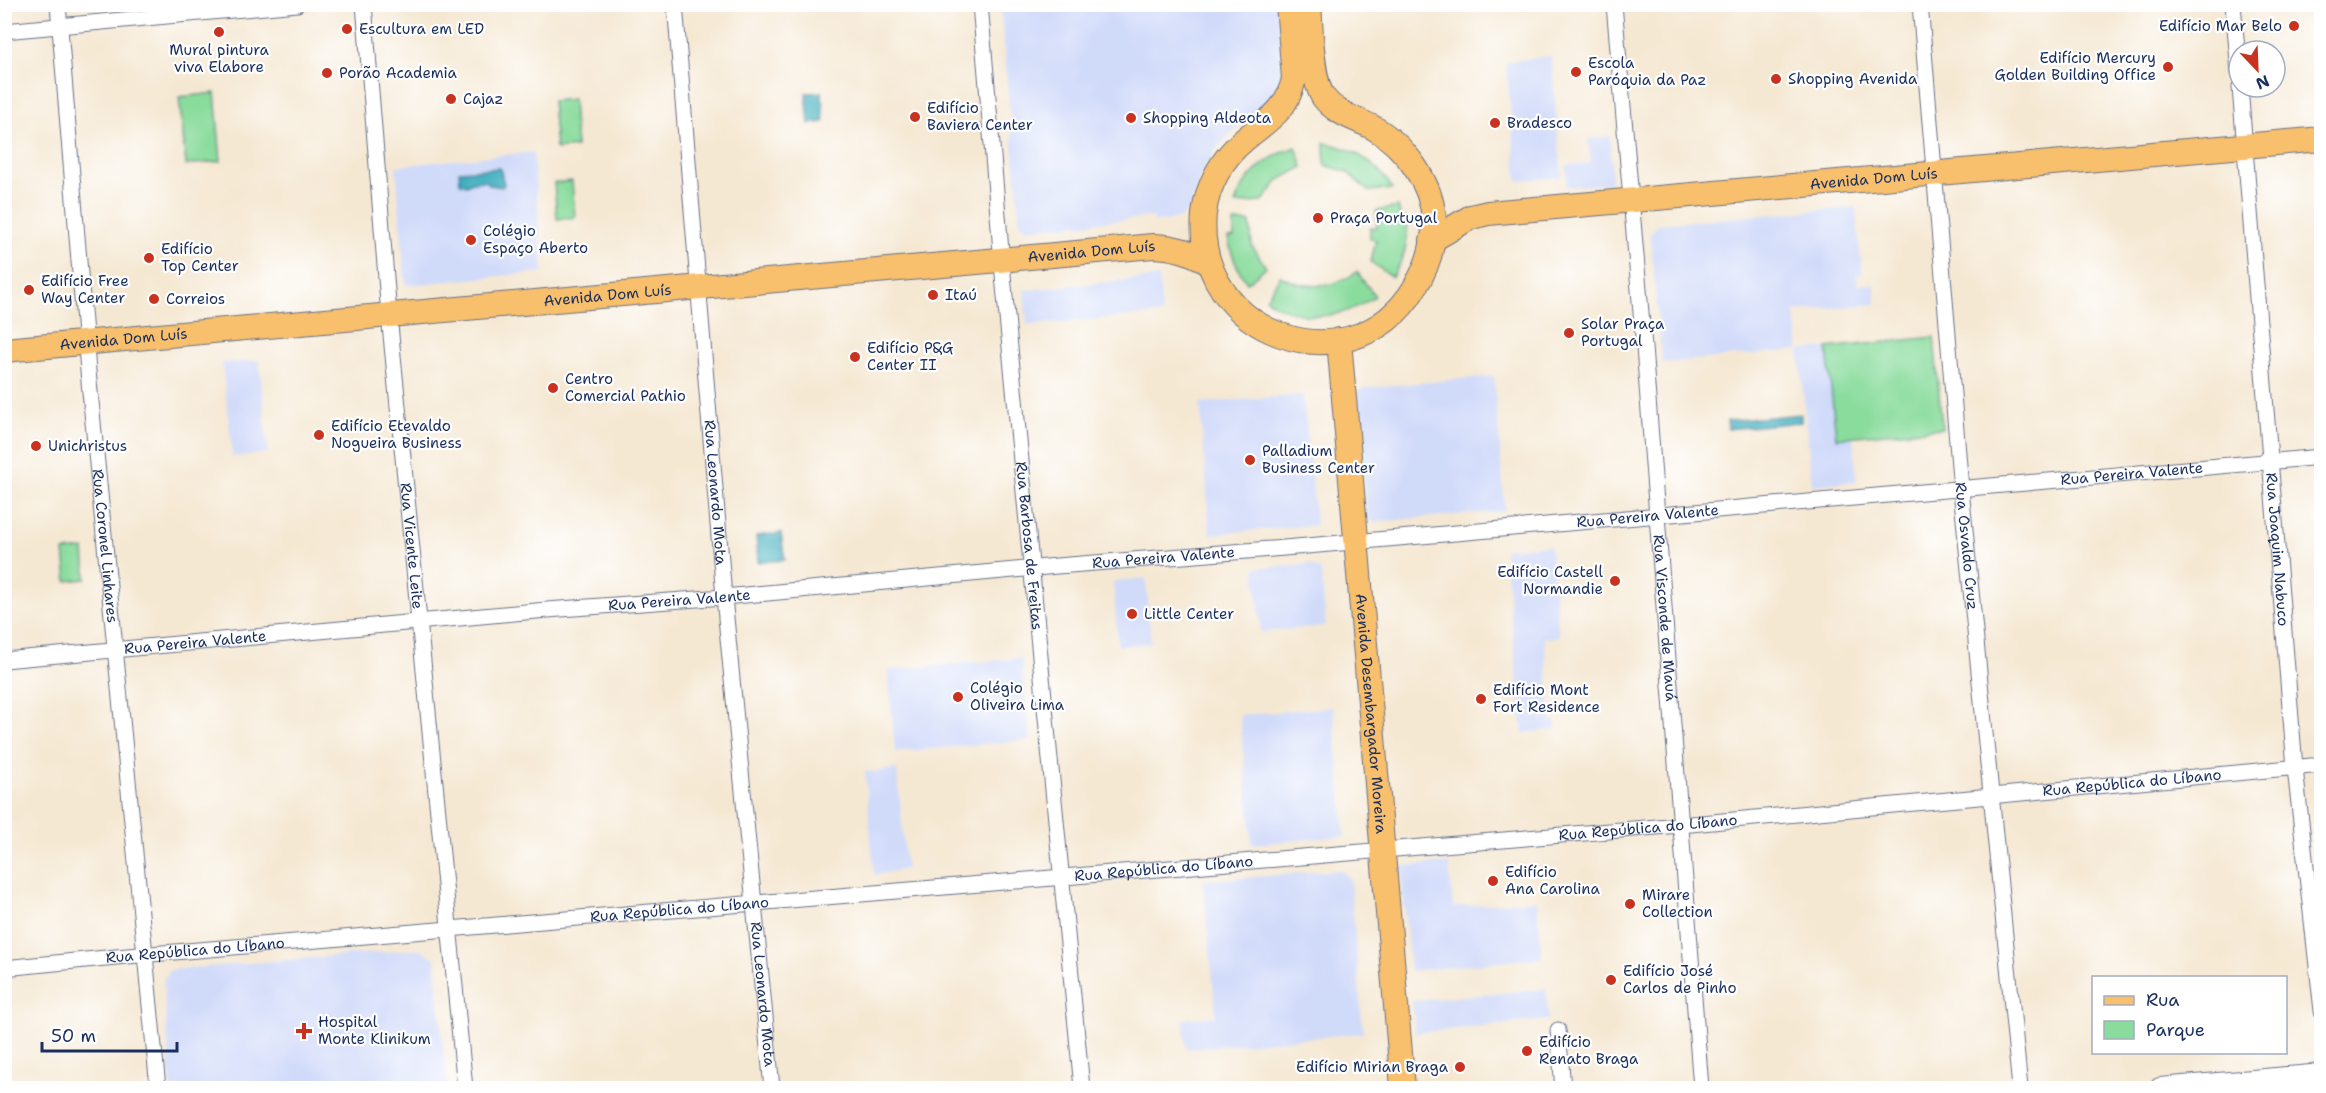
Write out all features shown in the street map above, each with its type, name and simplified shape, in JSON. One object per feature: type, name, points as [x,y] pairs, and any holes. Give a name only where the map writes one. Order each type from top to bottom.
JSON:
[{"type":"main road","points":[[1288,4],[1294,80],[1291,91],[1286,104],[1275,117],[1243,141],[1223,161],[1212,184],[1204,215],[1208,262],[1220,288],[1232,304],[1260,326],[1273,333],[1309,341],[1339,340],[1372,329],[1401,306],[1419,281],[1428,263],[1434,219],[1421,177],[1410,160],[1396,145],[1375,129],[1340,112],[1324,98],[1316,77],[1309,4]]},
{"type":"main road","name":"Avenida Dom Luís","points":[[1432,240],[1457,224],[1477,215],[2322,139]]},
{"type":"main road","name":"Avenida Dom Luís","points":[[4,350],[1163,246],[1191,252],[1208,262]]},
{"type":"main road","name":"Avenida Desembargador Moreira","points":[[1339,340],[1403,1089]]},
{"type":"street","name":"Rua Coronel Linhares","points":[[58,4],[114,650],[158,1089]]},
{"type":"street","points":[[4,31],[297,4]]},
{"type":"street","name":"Rua Vicente Leite","points":[[364,4],[389,315],[465,1089]]},
{"type":"street","name":"Rua Leonardo Mota","points":[[675,4],[724,597],[772,1089]]},
{"type":"street","name":"Rua Barbosa de Freitas","points":[[980,4],[1002,260],[1082,1089]]},
{"type":"street","name":"Rua Visconde de Mauá","points":[[1614,4],[1701,1089]]},
{"type":"street","name":"Rua Osvaldo Cruz","points":[[1920,4],[1961,489],[2020,1089]]},
{"type":"street","points":[[2233,4],[2236,39]]},
{"type":"street","name":"Rua Joaquim Nabuco","points":[[2241,99],[2295,768],[2322,1011]]},
{"type":"street","name":"Rua Pereira Valente","points":[[4,660],[419,621],[724,597],[1032,568],[2322,458]]},
{"type":"street","name":"Rua República do Líbano","points":[[4,968],[1680,825],[2322,765]]},
{"type":"street","points":[[1558,1030],[1563,1089]]},
{"type":"street","points":[[2160,1089],[2322,1074]]},
{"type":"shaded area","name":"Shopping Aldeota","points":[[1000,5],[1277,5],[1284,70],[1279,96],[1231,133],[1215,150],[1198,181],[1190,207],[1180,218],[1154,223],[1153,217],[1027,229],[1020,224]]},
{"type":"shaded area","points":[[1551,56],[1562,177],[1517,181],[1506,62]]},
{"type":"shaded area","points":[[1610,136],[1612,178],[1610,183],[1567,187],[1566,165],[1591,163],[1588,139]]},
{"type":"shaded area","name":"Colégio Espaço Aberto","points":[[533,152],[543,272],[408,285],[405,280],[396,166]]},
{"type":"shaded area","points":[[1856,207],[1862,275],[1857,275],[1858,285],[1875,284],[1876,304],[1795,311],[1799,350],[1662,363],[1650,234],[1658,224]]},
{"type":"shaded area","points":[[1159,277],[1162,314],[1027,325],[1024,290]]},
{"type":"shaded area","points":[[1827,348],[1836,438],[1853,437],[1857,481],[1812,485],[1799,350]]},
{"type":"shaded area","points":[[259,360],[268,453],[233,457],[222,363]]},
{"type":"shaded area","points":[[1494,376],[1505,511],[1371,522],[1367,515],[1355,396],[1358,391],[1364,388]]},
{"type":"shaded area","name":"Palladium Business Center","points":[[1303,395],[1316,525],[1210,534],[1200,403]]},
{"type":"shaded area","points":[[1550,545],[1559,637],[1544,638],[1551,721],[1555,721],[1556,729],[1523,733],[1504,549]]},
{"type":"shaded area","points":[[1310,564],[1321,570],[1326,626],[1261,632],[1255,568]]},
{"type":"shaded area","name":"Little Center","points":[[1146,578],[1151,643],[1118,646],[1113,581]]},
{"type":"shaded area","name":"Colégio Oliveira Lima","points":[[1021,658],[1031,740],[895,752],[888,670]]},
{"type":"shaded area","points":[[1333,707],[1345,836],[1252,844],[1240,715]]},
{"type":"shaded area","points":[[897,769],[906,869],[874,875],[865,772]]},
{"type":"shaded area","points":[[1449,863],[1453,907],[1537,900],[1542,958],[1410,971],[1401,866]]},
{"type":"shaded area","points":[[1340,870],[1350,878],[1363,1033],[1186,1049],[1183,1019],[1216,1016],[1203,881]]},
{"type":"shaded area","name":"Hospital Monte Klinikum","points":[[420,949],[435,958],[447,1088],[171,1088],[163,980],[170,970]]},
{"type":"shaded area","points":[[1546,989],[1549,1020],[1415,1033],[1412,1001]]},
{"type":"green space","points":[[215,93],[221,161],[186,165],[179,97]]},
{"type":"green space","points":[[573,99],[576,147],[556,149],[552,101]]},
{"type":"green space","points":[[1324,143],[1335,145],[1364,158],[1393,189],[1368,191],[1347,172],[1325,165]]},
{"type":"green space","points":[[1296,147],[1303,167],[1279,180],[1262,202],[1235,204],[1244,184],[1258,168]]},
{"type":"green space","points":[[572,181],[575,217],[557,219],[554,183]]},
{"type":"green space","points":[[1398,207],[1401,219],[1407,218],[1407,234],[1403,256],[1392,277],[1371,262],[1376,240],[1370,239],[1370,228],[1377,227],[1376,211]]},
{"type":"green space","points":[[1234,222],[1250,222],[1252,246],[1266,267],[1247,283],[1235,262],[1229,244],[1228,238],[1234,237]]},
{"type":"green space","points":[[1357,272],[1375,296],[1362,304],[1335,314],[1321,316],[1293,312],[1266,299],[1280,276],[1299,284],[1319,286],[1338,282]]},
{"type":"green space","points":[[1934,337],[1942,428],[1836,438],[1827,348]]},
{"type":"green space","points":[[84,549],[86,579],[67,581],[64,551]]},
{"type":"water","points":[[822,92],[824,122],[809,124],[806,93]]},
{"type":"water","points":[[500,168],[504,184],[502,187],[490,185],[486,181],[472,182],[467,185],[460,183],[459,171]]},
{"type":"water","points":[[1801,414],[1801,422],[1728,429],[1727,421]]},
{"type":"water","points":[[781,533],[785,560],[758,562],[756,536]]},
{"type":"place","name":"Edifício Mar Belo","points":[[2294,26]]},
{"type":"place","name":"Escultura em LED","points":[[347,29]]},
{"type":"place","name":"Mural pintura viva Elabore","points":[[219,32]]},
{"type":"place","name":"Edifício Mercury Golden Building Office","points":[[2168,67]]},
{"type":"place","name":"Escola Paróquia da Paz","points":[[1576,72]]},
{"type":"place","name":"Porão Academia","points":[[327,73]]},
{"type":"place","name":"Shopping Avenida","points":[[1776,79]]},
{"type":"place","name":"Cajaz","points":[[451,99]]},
{"type":"place","name":"Edifício Baviera Center","points":[[915,117]]},
{"type":"place","name":"Shopping Aldeota","points":[[1131,118]]},
{"type":"place","name":"Bradesco","points":[[1495,123]]},
{"type":"place","name":"Praça Portugal","points":[[1318,218]]},
{"type":"place","name":"Colégio Espaço Aberto","points":[[471,240]]},
{"type":"place","name":"Edifício Top Center","points":[[149,258]]},
{"type":"place","name":"Edifício Free Way Center","points":[[29,290]]},
{"type":"place","name":"Itaú","points":[[933,295]]},
{"type":"place","name":"Correios","points":[[154,299]]},
{"type":"place","name":"Solar Praça Portugal","points":[[1569,333]]},
{"type":"place","name":"Edifício P&G Center II","points":[[855,357]]},
{"type":"place","name":"Centro Comercial Pathio","points":[[553,388]]},
{"type":"place","name":"Edifício Etevaldo Nogueira Business","points":[[319,435]]},
{"type":"place","name":"Unichristus","points":[[36,446]]},
{"type":"place","name":"Palladium Business Center","points":[[1250,460]]},
{"type":"place","name":"Edifício Castell Normandie","points":[[1615,581]]},
{"type":"place","name":"Little Center","points":[[1132,614]]},
{"type":"place","name":"Colégio Oliveira Lima","points":[[958,697]]},
{"type":"place","name":"Edifício Mont Fort Residence","points":[[1481,699]]},
{"type":"place","name":"Edifício Ana Carolina","points":[[1493,881]]},
{"type":"place","name":"Mirare Collection","points":[[1630,904]]},
{"type":"place","name":"Edifício José Carlos de Pinho","points":[[1611,980]]},
{"type":"place","name":"Hospital Monte Klinikum","points":[[304,1031]]},
{"type":"place","name":"Edifício Renato Braga","points":[[1527,1051]]},
{"type":"place","name":"Edifício Mirian Braga","points":[[1460,1067]]}]
